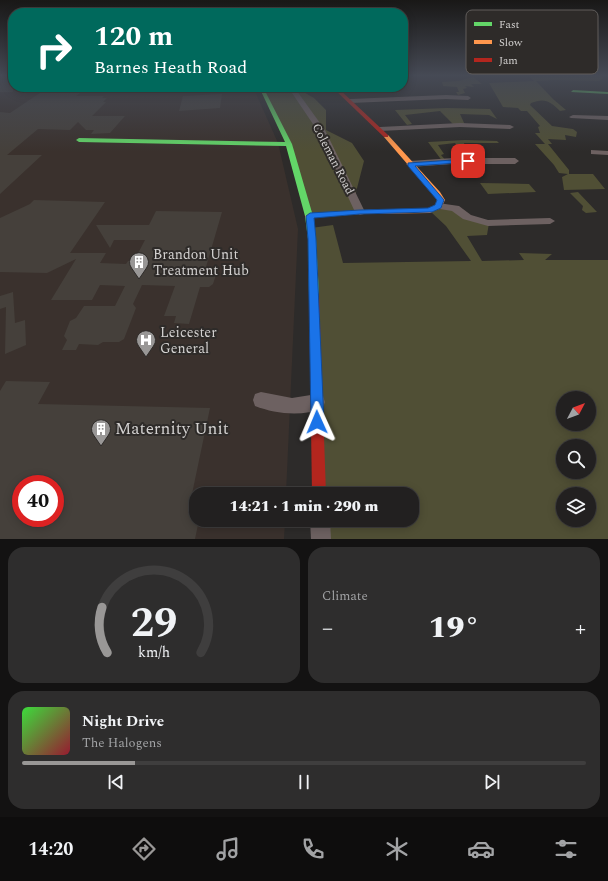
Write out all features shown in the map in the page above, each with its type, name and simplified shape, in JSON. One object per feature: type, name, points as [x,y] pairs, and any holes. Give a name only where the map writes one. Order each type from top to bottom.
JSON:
[{"type":"street","points":[[267,100],[289,144],[310,216],[312,239],[319,487]]},
{"type":"street","name":"Coleman Road","points":[[300,100],[321,130],[360,212]]},
{"type":"street","points":[[350,101],[370,100]]},
{"type":"street","points":[[310,216],[360,212],[430,211],[438,206],[441,200],[380,129],[350,101]]},
{"type":"street","points":[[573,116],[608,118]]},
{"type":"street","points":[[380,129],[460,125],[510,127]]},
{"type":"street","points":[[79,140],[289,144]]},
{"type":"street","points":[[594,152],[608,153]]},
{"type":"street","points":[[410,164],[453,161],[515,161]]},
{"type":"street","points":[[438,206],[455,208],[467,217],[488,223],[548,223]]},
{"type":"street","points":[[261,400],[292,406],[317,402]]},
{"type":"street","points":[[320,527],[321,539]]},
{"type":"shaded area","name":"Leicester General","points":[[0,100],[259,100],[278,143],[298,229],[286,487],[189,487],[189,527],[285,527],[284,539],[0,539]]},
{"type":"shaded area","points":[[267,100],[316,100],[326,110],[326,130],[352,143],[364,161],[354,200],[360,212],[309,216],[289,144]]},
{"type":"shaded area","points":[[499,100],[539,100],[531,103],[530,105],[552,126],[573,129],[577,132],[576,137],[565,135],[566,140],[548,139],[552,144],[548,144],[569,170],[569,174],[593,174],[605,189],[564,190],[562,177],[568,174],[559,173],[554,165],[535,144],[545,144],[535,133],[540,133],[538,127],[540,126],[527,111],[521,111],[518,108],[503,107]]},
{"type":"shaded area","points":[[541,100],[554,100],[566,110],[560,111],[551,103]]},
{"type":"shaded area","points":[[447,108],[490,109],[497,119],[489,115],[460,114],[465,125],[454,125],[440,111],[405,115],[412,124],[407,125],[395,110]]},
{"type":"shaded area","points":[[465,140],[497,141],[499,143],[464,143],[465,148],[475,161],[469,161],[455,143],[438,145],[444,154],[441,155],[447,162],[443,162],[428,142]]},
{"type":"shaded area","points":[[480,183],[529,184],[536,192],[488,194]]},
{"type":"shaded area","points":[[578,192],[597,212],[586,213],[582,210],[583,206],[570,193]]},
{"type":"shaded area","points":[[438,206],[489,223],[487,235],[467,236],[482,261],[524,260],[519,253],[552,254],[545,260],[608,260],[608,539],[321,539],[320,527],[419,527],[419,487],[319,487],[311,228],[333,225],[343,263],[471,261],[446,226],[430,211]]},
{"type":"building","points":[[29,100],[105,100],[103,102],[106,102],[92,116],[125,116],[110,133],[91,134],[94,130],[86,130],[78,122],[70,130],[38,129],[7,155],[42,155],[0,194],[0,112],[10,113]]},
{"type":"building","points":[[182,100],[221,100],[220,108],[179,111]]},
{"type":"building","name":"Brandon Unit Treatment Hub","points":[[34,200],[105,202],[70,253],[106,253],[100,263],[126,264],[128,261],[134,261],[145,240],[114,240],[110,248],[96,225],[149,225],[156,211],[222,212],[206,267],[216,275],[213,284],[209,287],[200,287],[189,324],[174,323],[176,316],[164,316],[175,286],[142,285],[133,304],[136,308],[124,339],[119,342],[103,342],[98,345],[79,344],[76,350],[62,350],[67,340],[64,336],[70,321],[76,318],[84,306],[115,306],[125,286],[100,285],[92,300],[51,300],[76,259],[47,273],[0,272],[0,218],[30,204]]},
{"type":"building","points":[[13,292],[15,323],[25,320],[26,345],[5,354],[6,307],[0,309],[0,296]]},
{"type":"building","name":"Maternity Unit","points":[[6,381],[50,382],[38,404],[210,408],[193,487],[189,487],[189,527],[198,527],[195,539],[0,539],[0,391]]},
{"type":"traffic: fast","points":[[267,100],[289,144],[309,216],[312,239],[314,294]]},
{"type":"traffic: fast","points":[[79,140],[289,144]]},
{"type":"traffic: slow","points":[[309,216],[360,212],[430,211],[438,206],[441,200],[437,194],[386,136]]},
{"type":"traffic: jam","points":[[348,100],[386,136]]},
{"type":"traffic: jam","points":[[314,294],[319,487]]},
{"type":"place","name":"Brandon Unit Treatment Hub","points":[[139,279]]},
{"type":"place","name":"Leicester General","points":[[146,357]]},
{"type":"place","name":"Maternity Unit","points":[[101,446]]},
{"type":"route","points":[[317,422],[312,239],[310,216],[360,212],[430,211],[438,206],[441,200],[410,164],[468,161]]}]
